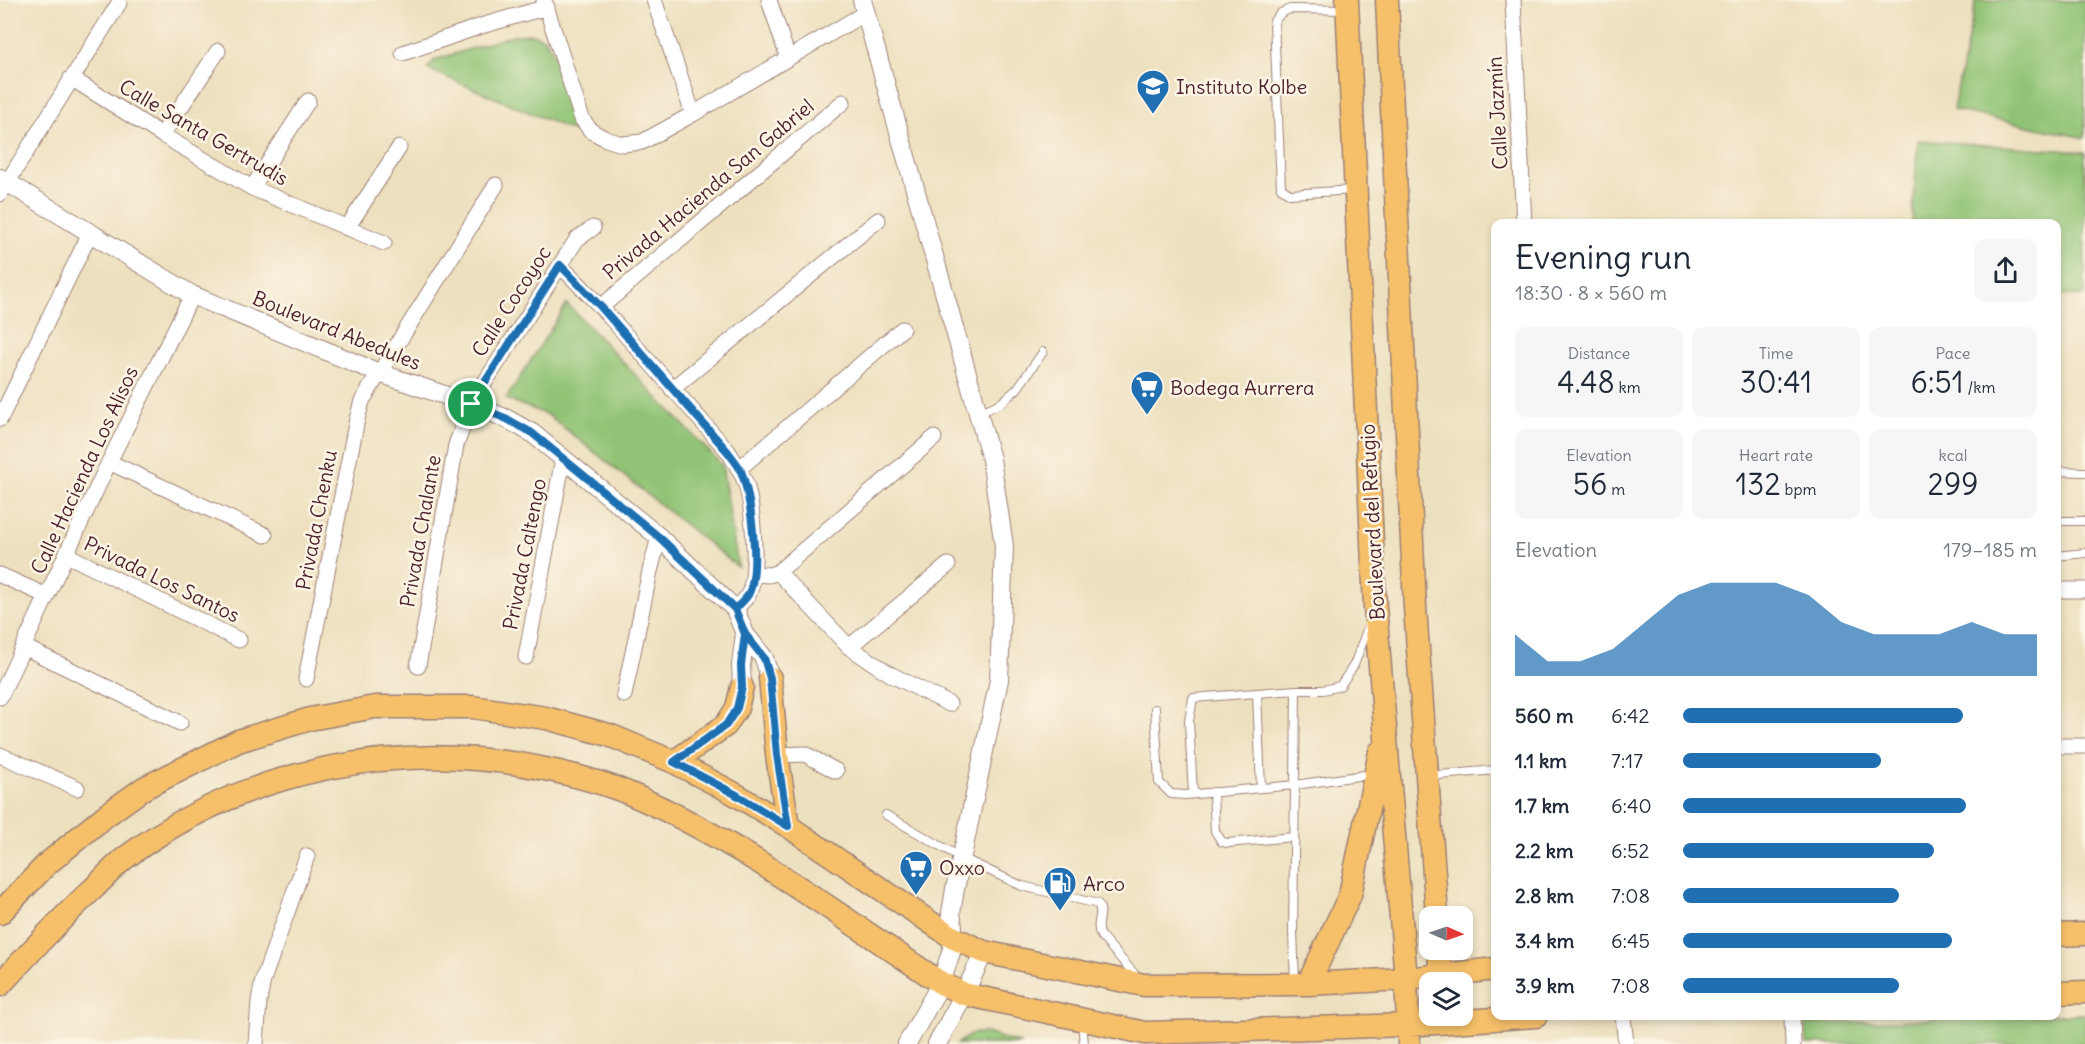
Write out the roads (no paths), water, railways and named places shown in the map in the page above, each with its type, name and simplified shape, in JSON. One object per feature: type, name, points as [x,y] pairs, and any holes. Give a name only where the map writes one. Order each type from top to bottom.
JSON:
[{"type":"main road","name":"Boulevard del Refugio","points":[[1387,0],[1415,608],[1436,906]]},
{"type":"main road","name":"Boulevard del Refugio","points":[[1347,5],[1375,607],[1385,734],[1382,773],[1406,979],[1408,1035]]},
{"type":"main road","points":[[770,678],[777,755],[788,826]]},
{"type":"main road","points":[[674,762],[726,725],[737,708],[742,687]]},
{"type":"main road","points":[[0,913],[47,864],[105,816],[144,788],[238,741],[310,719],[375,707],[472,706],[546,718],[609,735],[674,762],[735,794],[788,826],[952,937],[984,951],[1144,985],[1302,984],[1419,979]]},
{"type":"main road","points":[[0,985],[82,899],[124,860],[181,820],[240,793],[304,773],[372,760],[445,756],[511,762],[571,774],[630,794],[687,820],[739,851],[941,983],[964,994],[1145,1033],[1246,1034],[1302,1029],[1408,1035],[1505,1020]]},
{"type":"main road","points":[[1302,984],[1350,895],[1382,773]]},
{"type":"main road","points":[[2061,935],[2085,934]]},
{"type":"main road","points":[[1473,973],[1491,970]]},
{"type":"main road","points":[[2061,993],[2085,992]]},
{"type":"main road","points":[[1302,1029],[1328,1040],[1330,1044]]},
{"type":"street","points":[[654,0],[693,114]]},
{"type":"street","points":[[769,0],[788,58]]},
{"type":"street","name":"Calle Jazmín","points":[[1513,0],[1524,219]]},
{"type":"street","points":[[2,185],[119,3]]},
{"type":"street","points":[[403,53],[545,4],[582,118],[591,131],[622,144],[642,142],[788,58],[865,6],[991,459],[1004,546],[999,680],[960,857],[951,913],[952,949],[941,983],[907,1044]]},
{"type":"street","points":[[162,135],[218,51]]},
{"type":"street","name":"Calle Santa Gertrudis","points":[[71,78],[252,188],[384,243]]},
{"type":"street","points":[[252,188],[308,101]]},
{"type":"street","name":"Privada Hacienda San Gabriel","points":[[601,307],[843,102]]},
{"type":"street","points":[[347,228],[399,148]]},
{"type":"street","name":"Privada Chenku","points":[[306,679],[362,401],[496,184]]},
{"type":"street","name":"Boulevard Abedules","points":[[2,185],[90,233],[192,295],[379,374],[471,404],[507,419],[532,433],[659,537],[735,609],[745,634],[764,658],[770,678]]},
{"type":"street","points":[[672,389],[878,220]]},
{"type":"street","name":"Calle Cocoyoc","points":[[471,404],[577,239],[593,228]]},
{"type":"street","points":[[0,420],[90,233]]},
{"type":"street","points":[[560,265],[601,307],[740,468],[747,487],[752,517],[754,574],[748,596],[735,609]]},
{"type":"street","name":"Calle Hacienda Los Alisos","points":[[0,697],[109,462],[192,295]]},
{"type":"street","points":[[740,468],[903,330]]},
{"type":"street","name":"Privada Chalante","points":[[418,666],[456,445],[471,404]]},
{"type":"street","points":[[754,574],[769,575],[778,572],[934,438]]},
{"type":"street","name":"Privada Caltengo","points":[[526,657],[563,459]]},
{"type":"street","points":[[109,462],[264,535]]},
{"type":"street","points":[[624,695],[659,537]]},
{"type":"street","name":"Privada Los Santos","points":[[67,555],[239,640]]},
{"type":"street","points":[[849,647],[948,565]]},
{"type":"street","points":[[778,572],[849,647],[880,668],[949,704]]},
{"type":"street","points":[[0,575],[47,596]]},
{"type":"street","points":[[2061,590],[2085,590]]},
{"type":"street","name":"Boulevard Abedules","points":[[742,687],[741,665],[745,634]]},
{"type":"street","points":[[24,647],[180,723]]},
{"type":"street","points":[[2061,746],[2085,746]]},
{"type":"street","points":[[777,755],[805,754],[836,771]]},
{"type":"street","points":[[0,755],[77,788]]},
{"type":"street","points":[[256,1044],[263,980],[308,856]]},
{"type":"street","points":[[937,1044],[984,951]]},
{"type":"street","points":[[1623,1020],[1626,1044]]},
{"type":"street","points":[[1792,1020],[1793,1044]]},
{"type":"lane","points":[[1347,5],[1290,9],[1281,13],[1274,21],[1281,188],[1290,194],[1356,189]]},
{"type":"lane","points":[[978,414],[1001,403],[1017,389],[1043,352]]},
{"type":"lane","points":[[2061,471],[2085,472]]},
{"type":"lane","points":[[2061,520],[2085,521]]},
{"type":"lane","points":[[2061,555],[2085,553]]},
{"type":"lane","points":[[1193,794],[1189,721],[1193,699],[1340,687],[1354,665],[1375,607]]},
{"type":"lane","points":[[1296,690],[1293,931],[1302,984]]},
{"type":"lane","points":[[1257,693],[1262,788]]},
{"type":"lane","points":[[1155,709],[1160,782],[1171,794],[1295,785],[1382,773]]},
{"type":"lane","points":[[1427,776],[1491,770]]},
{"type":"lane","points":[[1213,792],[1215,831],[1222,842],[1293,837]]},
{"type":"lane","points":[[886,815],[960,857],[1022,886],[1098,904],[1101,911],[1098,930],[1101,936],[1144,985]]},
{"type":"lane","points":[[1082,1020],[1084,1044]]},
{"type":"place","name":"Instituto Kolbe","points":[[1153,115]]},
{"type":"place","name":"Bodega Aurrera","points":[[1147,416]]},
{"type":"place","name":"Oxxo","points":[[916,896]]},
{"type":"place","name":"Arco","points":[[1060,912]]}]
